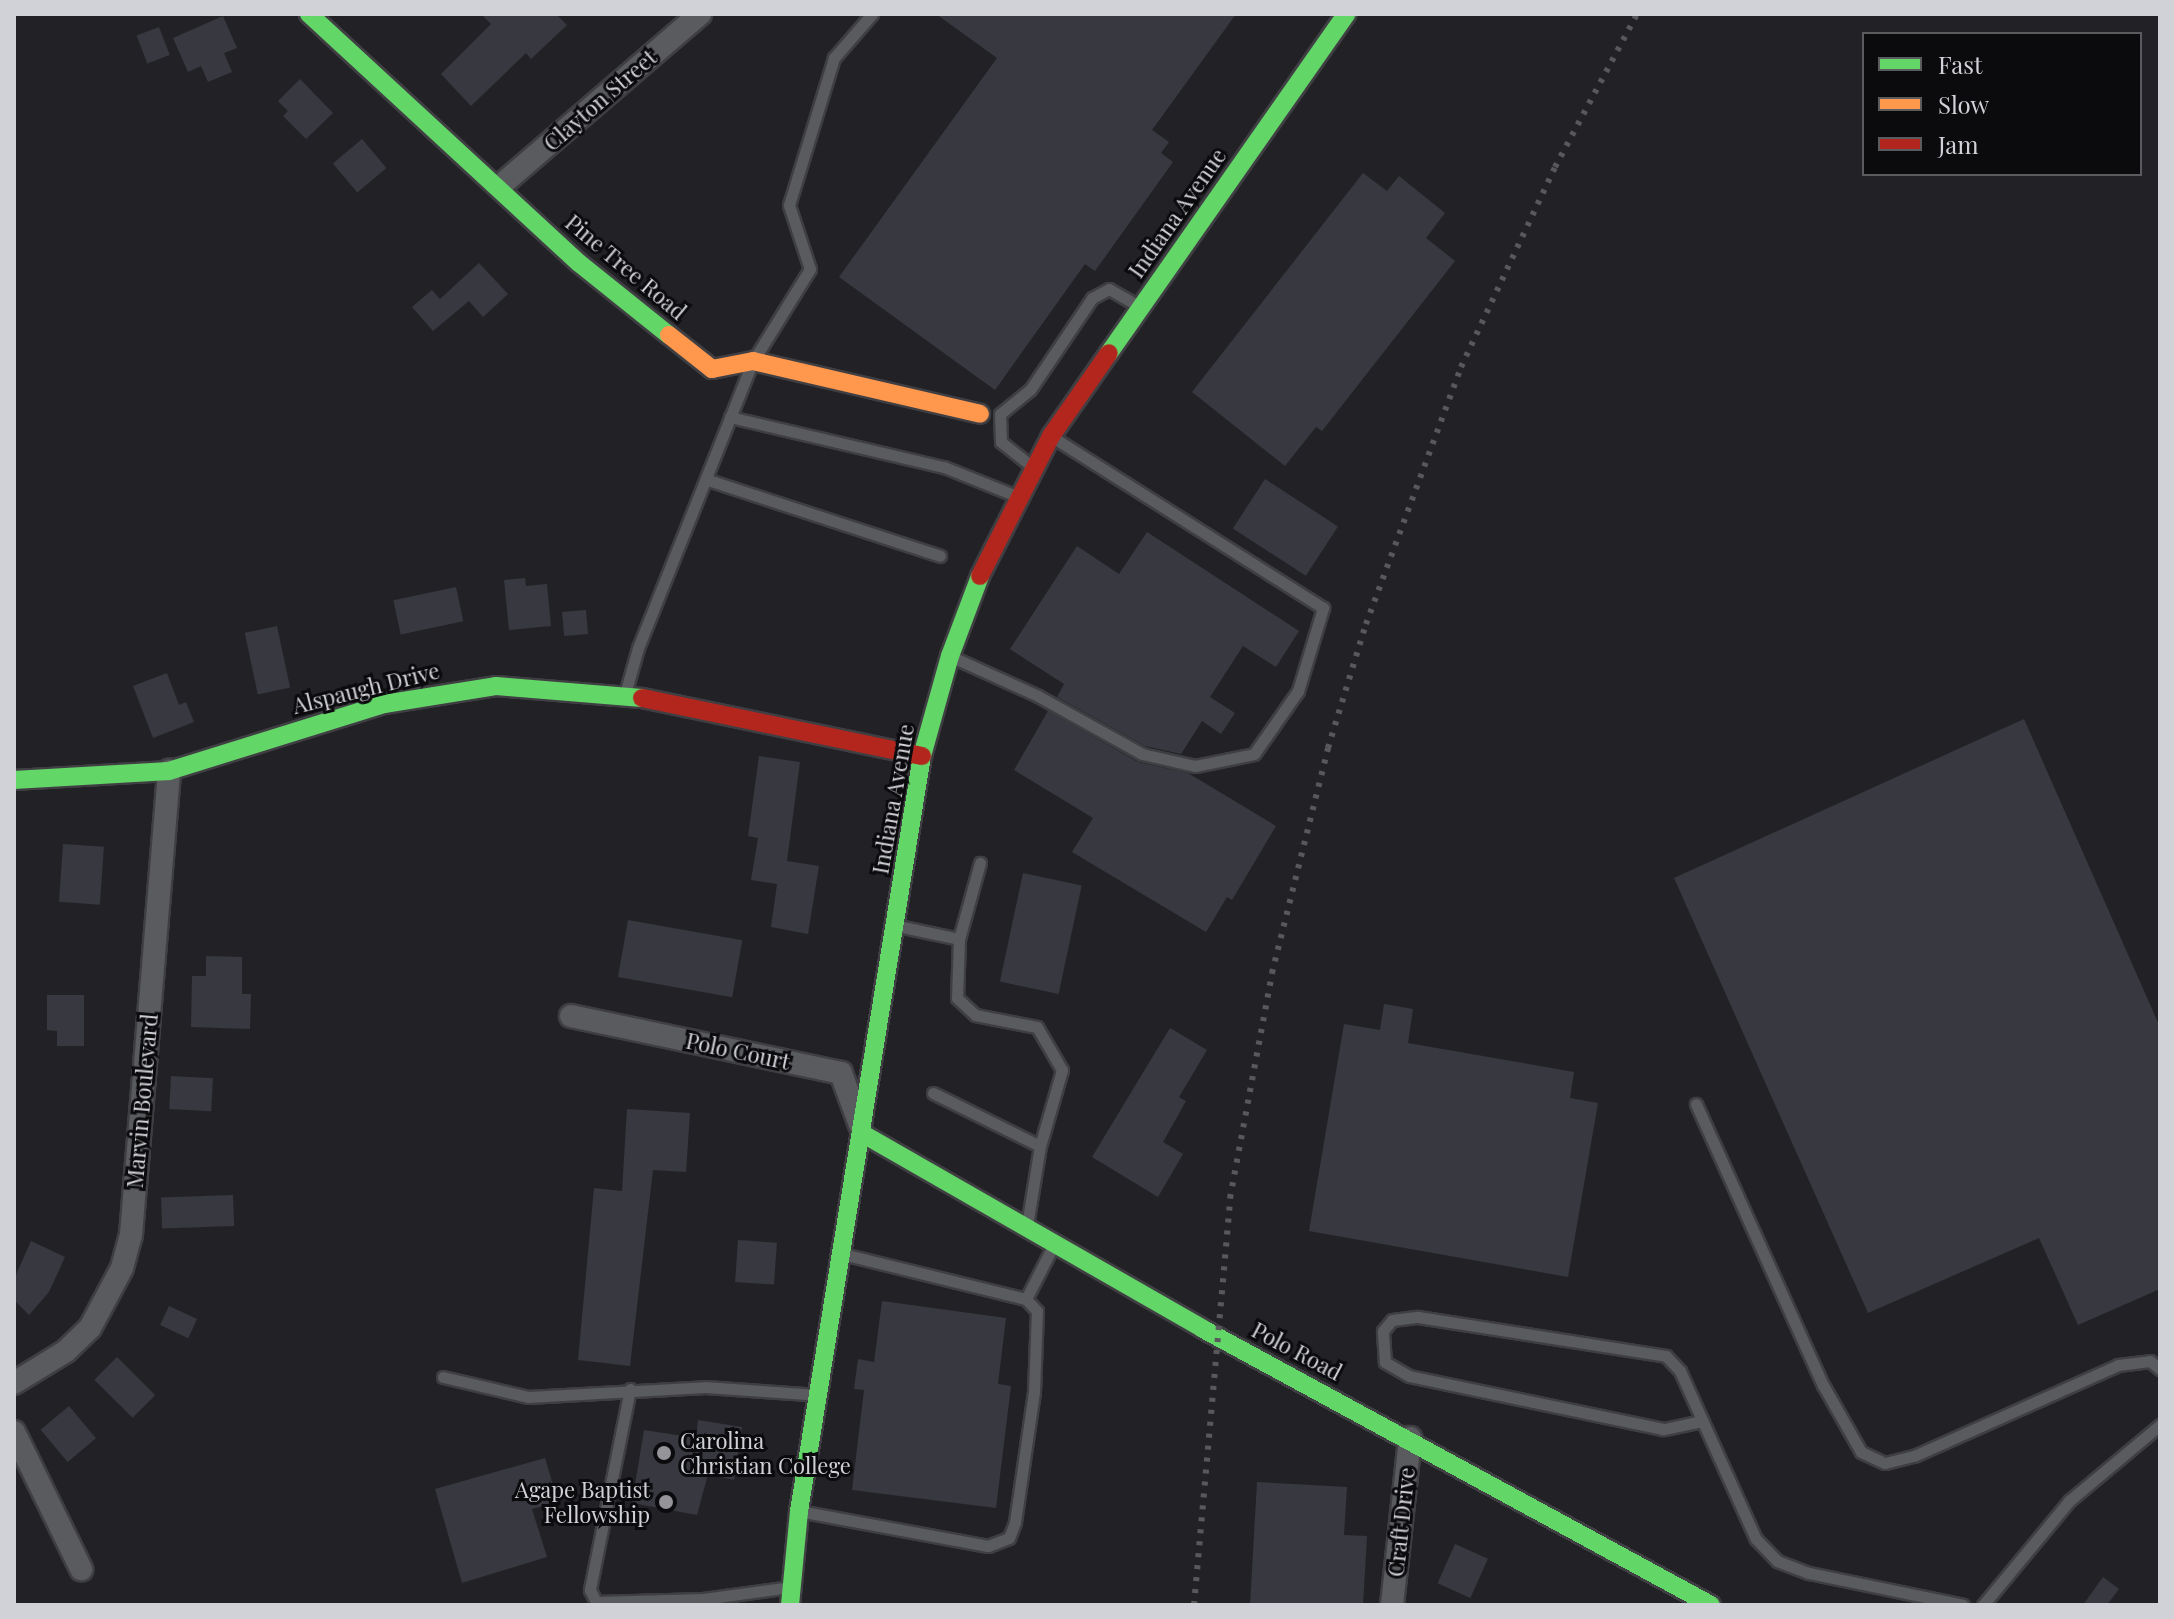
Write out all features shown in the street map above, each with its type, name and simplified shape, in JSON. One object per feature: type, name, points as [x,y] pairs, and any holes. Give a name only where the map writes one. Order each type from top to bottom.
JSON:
[{"type":"main road","name":"Pine Tree Road","points":[[309,14],[500,186],[579,263],[712,369],[753,361],[980,414]]},
{"type":"main road","name":"Indiana Avenue","points":[[791,1596],[799,1511],[863,1134],[922,756],[950,656],[976,584],[1051,436],[1346,14]]},
{"type":"main road","name":"Alspaugh Drive","points":[[14,780],[169,771],[370,708],[440,692],[553,687],[625,695],[922,756]]},
{"type":"main road","name":"Polo Road","points":[[863,1134],[1054,1245],[1711,1605]]},
{"type":"street","name":"Clayton Street","points":[[500,186],[700,14]]},
{"type":"street","name":"Marvin Boulevard","points":[[14,1383],[66,1351],[90,1328],[122,1268],[131,1235],[169,771]]},
{"type":"street","name":"Polo Court","points":[[571,1016],[841,1073],[863,1134]]},
{"type":"street","points":[[14,1432],[81,1569]]},
{"type":"street","name":"Craft Drive","points":[[1392,1605],[1410,1438]]},
{"type":"lane","points":[[625,695],[638,648],[708,480],[753,361],[810,269],[789,205],[834,58],[872,14]]},
{"type":"lane","points":[[1034,468],[1001,442],[1000,414],[1030,390],[1092,298],[1109,289],[1140,307]]},
{"type":"lane","points":[[730,417],[944,467],[1019,498]]},
{"type":"lane","points":[[950,656],[1038,696],[1142,754],[1195,766],[1254,754],[1298,691],[1323,608],[1051,436]]},
{"type":"lane","points":[[708,480],[940,556]]},
{"type":"lane","points":[[980,863],[959,939],[957,998],[975,1015],[1037,1027],[1062,1070],[1040,1146],[1026,1229]]},
{"type":"lane","points":[[896,925],[959,939]]},
{"type":"lane","points":[[933,1093],[1040,1146]]},
{"type":"lane","points":[[1696,1104],[1823,1385],[1861,1452],[1885,1463],[1914,1456],[2118,1365],[2150,1361],[2160,1369]]},
{"type":"lane","points":[[1026,1299],[1054,1245]]},
{"type":"lane","points":[[799,1511],[988,1546],[1009,1538],[1034,1392],[1037,1311],[1026,1299],[843,1254]]},
{"type":"lane","points":[[1702,1421],[1663,1429],[1409,1376],[1385,1362],[1383,1331],[1392,1320],[1418,1317],[1666,1356],[1680,1371],[1756,1539],[1777,1561],[1809,1573],[1963,1605]]},
{"type":"lane","points":[[443,1377],[528,1397],[705,1387],[818,1396]]},
{"type":"lane","points":[[630,1389],[590,1590],[596,1602],[791,1596]]},
{"type":"lane","points":[[1983,1605],[2069,1501],[2160,1425]]},
{"type":"building","points":[[481,14],[556,14],[567,25],[531,59],[526,53],[471,106],[441,74],[491,24]]},
{"type":"building","points":[[936,14],[1236,14],[1152,130],[1169,142],[1161,153],[1173,162],[1095,271],[1085,264],[995,390],[839,277],[997,58]]},
{"type":"building","points":[[223,16],[237,48],[224,53],[232,72],[208,82],[201,66],[188,72],[173,38]]},
{"type":"building","points":[[159,27],[170,55],[147,64],[137,36]]},
{"type":"building","points":[[300,79],[333,113],[306,139],[283,116],[288,111],[278,101]]},
{"type":"building","points":[[362,139],[386,168],[357,193],[333,163]]},
{"type":"building","points":[[1363,173],[1387,191],[1399,176],[1445,213],[1426,238],[1455,261],[1322,431],[1316,427],[1285,466],[1192,392]]},
{"type":"building","points":[[479,263],[508,294],[483,317],[469,301],[433,331],[412,307],[432,290],[440,299]]},
{"type":"building","points":[[1265,479],[1338,526],[1306,576],[1233,528]]},
{"type":"building","points":[[1147,532],[1299,631],[1276,667],[1243,646],[1210,697],[1235,713],[1221,734],[1202,721],[1181,754],[1145,746],[1057,697],[1064,684],[1010,649],[1077,546],[1119,574]]},
{"type":"building","points":[[525,578],[526,586],[547,584],[551,626],[509,630],[504,580]]},
{"type":"building","points":[[456,587],[463,621],[401,635],[393,600]]},
{"type":"building","points":[[586,610],[588,634],[564,636],[562,612]]},
{"type":"building","points":[[277,626],[290,688],[258,694],[245,633]]},
{"type":"building","points":[[167,673],[179,705],[186,702],[194,722],[153,738],[133,686]]},
{"type":"building","points":[[1048,711],[1138,762],[1188,773],[1276,826],[1232,900],[1227,897],[1206,932],[1072,852],[1093,818],[1014,770]]},
{"type":"building","points":[[2024,719],[2160,1027],[2160,1289],[2078,1325],[2039,1238],[1868,1313],[1674,878]]},
{"type":"building","points":[[759,756],[800,762],[787,861],[819,866],[808,934],[771,927],[777,884],[751,880],[758,838],[748,836]]},
{"type":"building","points":[[63,844],[104,847],[100,905],[59,902]]},
{"type":"building","points":[[1023,873],[1082,885],[1059,994],[1000,982]]},
{"type":"building","points":[[628,920],[742,940],[732,997],[618,977]]},
{"type":"building","points":[[206,956],[242,957],[242,994],[251,994],[250,1029],[191,1027],[192,976],[206,976]]},
{"type":"building","points":[[47,995],[84,995],[84,1046],[57,1046],[57,1031],[47,1030]]},
{"type":"building","points":[[1384,1004],[1413,1009],[1408,1043],[1574,1072],[1570,1098],[1598,1103],[1568,1277],[1309,1231],[1344,1024],[1380,1030]]},
{"type":"building","points":[[1170,1028],[1207,1050],[1179,1097],[1186,1101],[1163,1142],[1183,1154],[1158,1197],[1092,1157]]},
{"type":"building","points":[[171,1076],[213,1078],[211,1111],[169,1109]]},
{"type":"building","points":[[627,1109],[690,1113],[686,1172],[653,1170],[630,1366],[578,1360],[594,1188],[622,1191]]},
{"type":"building","points":[[233,1195],[234,1226],[162,1228],[161,1198]]},
{"type":"building","points":[[738,1240],[777,1243],[774,1285],[735,1282]]},
{"type":"building","points":[[31,1241],[65,1257],[49,1292],[29,1315],[14,1300],[14,1279]]},
{"type":"building","points":[[882,1301],[1006,1318],[998,1384],[1011,1386],[996,1508],[852,1490],[864,1390],[854,1389],[858,1359],[874,1362]]},
{"type":"building","points":[[169,1306],[197,1319],[188,1338],[160,1325]]},
{"type":"building","points":[[117,1357],[155,1395],[133,1418],[94,1380]]},
{"type":"building","points":[[69,1406],[96,1438],[68,1462],[41,1430]]},
{"type":"building","points":[[698,1420],[742,1427],[734,1480],[708,1474],[697,1515],[632,1503],[644,1430],[696,1438]]},
{"type":"building","points":[[545,1458],[558,1502],[532,1509],[547,1557],[462,1583],[435,1489]]},
{"type":"building","points":[[1257,1482],[1347,1487],[1344,1535],[1367,1536],[1363,1605],[1250,1605]]},
{"type":"building","points":[[1455,1544],[1488,1559],[1470,1598],[1438,1583]]},
{"type":"building","points":[[2103,1577],[2119,1589],[2107,1605],[2083,1605]]},
{"type":"railway","points":[[1194,1605],[1230,1198],[1272,973],[1328,748],[1366,624],[1461,367],[1555,167],[1637,14]]},
{"type":"traffic: fast","points":[[309,14],[579,263],[669,335]]},
{"type":"traffic: fast","points":[[1109,353],[1346,14]]},
{"type":"traffic: fast","points":[[790,1605],[799,1511],[922,756],[950,656],[980,576]]},
{"type":"traffic: fast","points":[[14,780],[169,771],[384,704],[496,686],[642,698]]},
{"type":"traffic: fast","points":[[863,1134],[1203,1329],[1711,1605]]},
{"type":"traffic: slow","points":[[669,335],[712,369],[753,361],[980,414]]},
{"type":"traffic: jam","points":[[980,576],[1051,436],[1109,353]]},
{"type":"traffic: jam","points":[[642,698],[922,756]]},
{"type":"place","name":"Carolina Christian College","points":[[664,1453]]},
{"type":"place","name":"Agape Baptist Fellowship","points":[[666,1502]]}]
